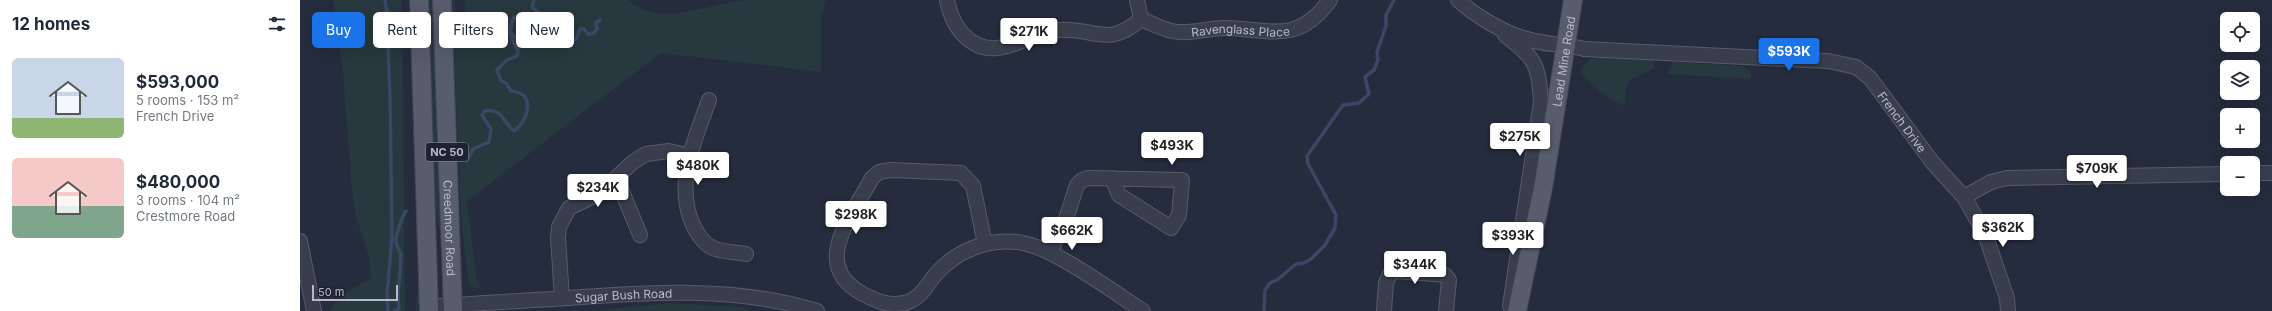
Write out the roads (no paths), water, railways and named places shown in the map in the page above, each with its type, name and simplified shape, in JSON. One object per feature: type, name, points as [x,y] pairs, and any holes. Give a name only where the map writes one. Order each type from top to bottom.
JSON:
[{"type":"main road","name":"Creedmoor Road","points":[[418,0],[429,309]]},
{"type":"main road","name":"Creedmoor Road","points":[[442,0],[453,308]]},
{"type":"main road","name":"Lead Mine Road","points":[[1517,311],[1543,188],[1572,0]]},
{"type":"street","points":[[947,0],[954,23],[961,34],[974,44],[988,49],[1003,48],[1058,30],[1108,36],[1121,34],[1141,19],[1138,0]]},
{"type":"street","name":"Ravenglass Place","points":[[1141,19],[1172,31],[1187,32],[1223,28],[1272,33],[1302,26],[1314,18],[1330,0]]},
{"type":"street","points":[[1458,0],[1530,55],[1539,73],[1541,102],[1509,311]]},
{"type":"street","name":"French Drive","points":[[1483,18],[1526,39],[1566,44],[1584,50],[1828,60],[1856,67],[1870,78],[1933,163],[1964,197],[1985,234],[2006,298],[2008,311]]},
{"type":"street","points":[[709,100],[690,156],[685,187],[690,218],[696,231],[704,241],[713,248],[746,254]]},
{"type":"street","points":[[562,298],[558,238],[563,217],[569,208],[600,193],[617,179],[633,162],[646,154],[669,151],[690,156]]},
{"type":"street","points":[[986,244],[973,186],[968,178],[961,173],[891,170],[879,172],[872,178],[839,239],[835,263],[841,277],[852,288],[882,303],[897,305],[910,301],[922,293],[936,274],[958,255],[972,248],[986,244],[1017,242],[1051,253],[1143,311]]},
{"type":"street","points":[[2260,173],[2272,172]]},
{"type":"street","points":[[1964,197],[1991,182],[2008,178],[2220,174]]},
{"type":"street","points":[[1051,253],[1058,232],[1066,219],[1077,185],[1082,180],[1088,178],[1112,178],[1182,180],[1179,215],[1171,228],[1119,195],[1112,178]]},
{"type":"street","points":[[617,179],[640,235]]},
{"type":"street","points":[[300,241],[314,311]]},
{"type":"street","points":[[1384,311],[1386,282],[1390,274],[1396,271],[1446,275],[1449,280],[1446,311]]},
{"type":"street","name":"Sugar Bush Road","points":[[429,309],[654,292],[725,294],[775,300],[817,311]]},
{"type":"waterway","points":[[385,0],[387,14],[390,97],[392,237],[387,294],[388,311]]},
{"type":"waterway","points":[[467,161],[473,149],[489,142],[491,129],[482,115],[485,111],[490,110],[499,113],[514,131],[523,121],[526,114],[528,108],[527,101],[524,96],[511,91],[506,83],[501,81],[497,70],[507,60],[517,56],[518,50],[513,42],[511,34],[511,26],[514,17],[539,21],[538,12],[532,7],[534,0]]},
{"type":"waterway","points":[[1264,311],[1265,290],[1270,283],[1277,280],[1296,264],[1304,263],[1311,259],[1325,245],[1335,228],[1336,215],[1308,164],[1307,156],[1343,105],[1359,103],[1369,94],[1365,77],[1374,70],[1378,60],[1377,52],[1386,26],[1386,15],[1394,0]]},
{"type":"waterway","points":[[511,33],[517,39],[537,44],[545,36],[556,37],[570,43],[577,38],[580,29],[584,29],[588,34],[594,33],[597,29],[596,23],[600,20]]},
{"type":"waterway","points":[[395,311],[399,308],[398,295],[401,262],[400,250],[396,245],[396,240],[400,224],[406,211]]}]
